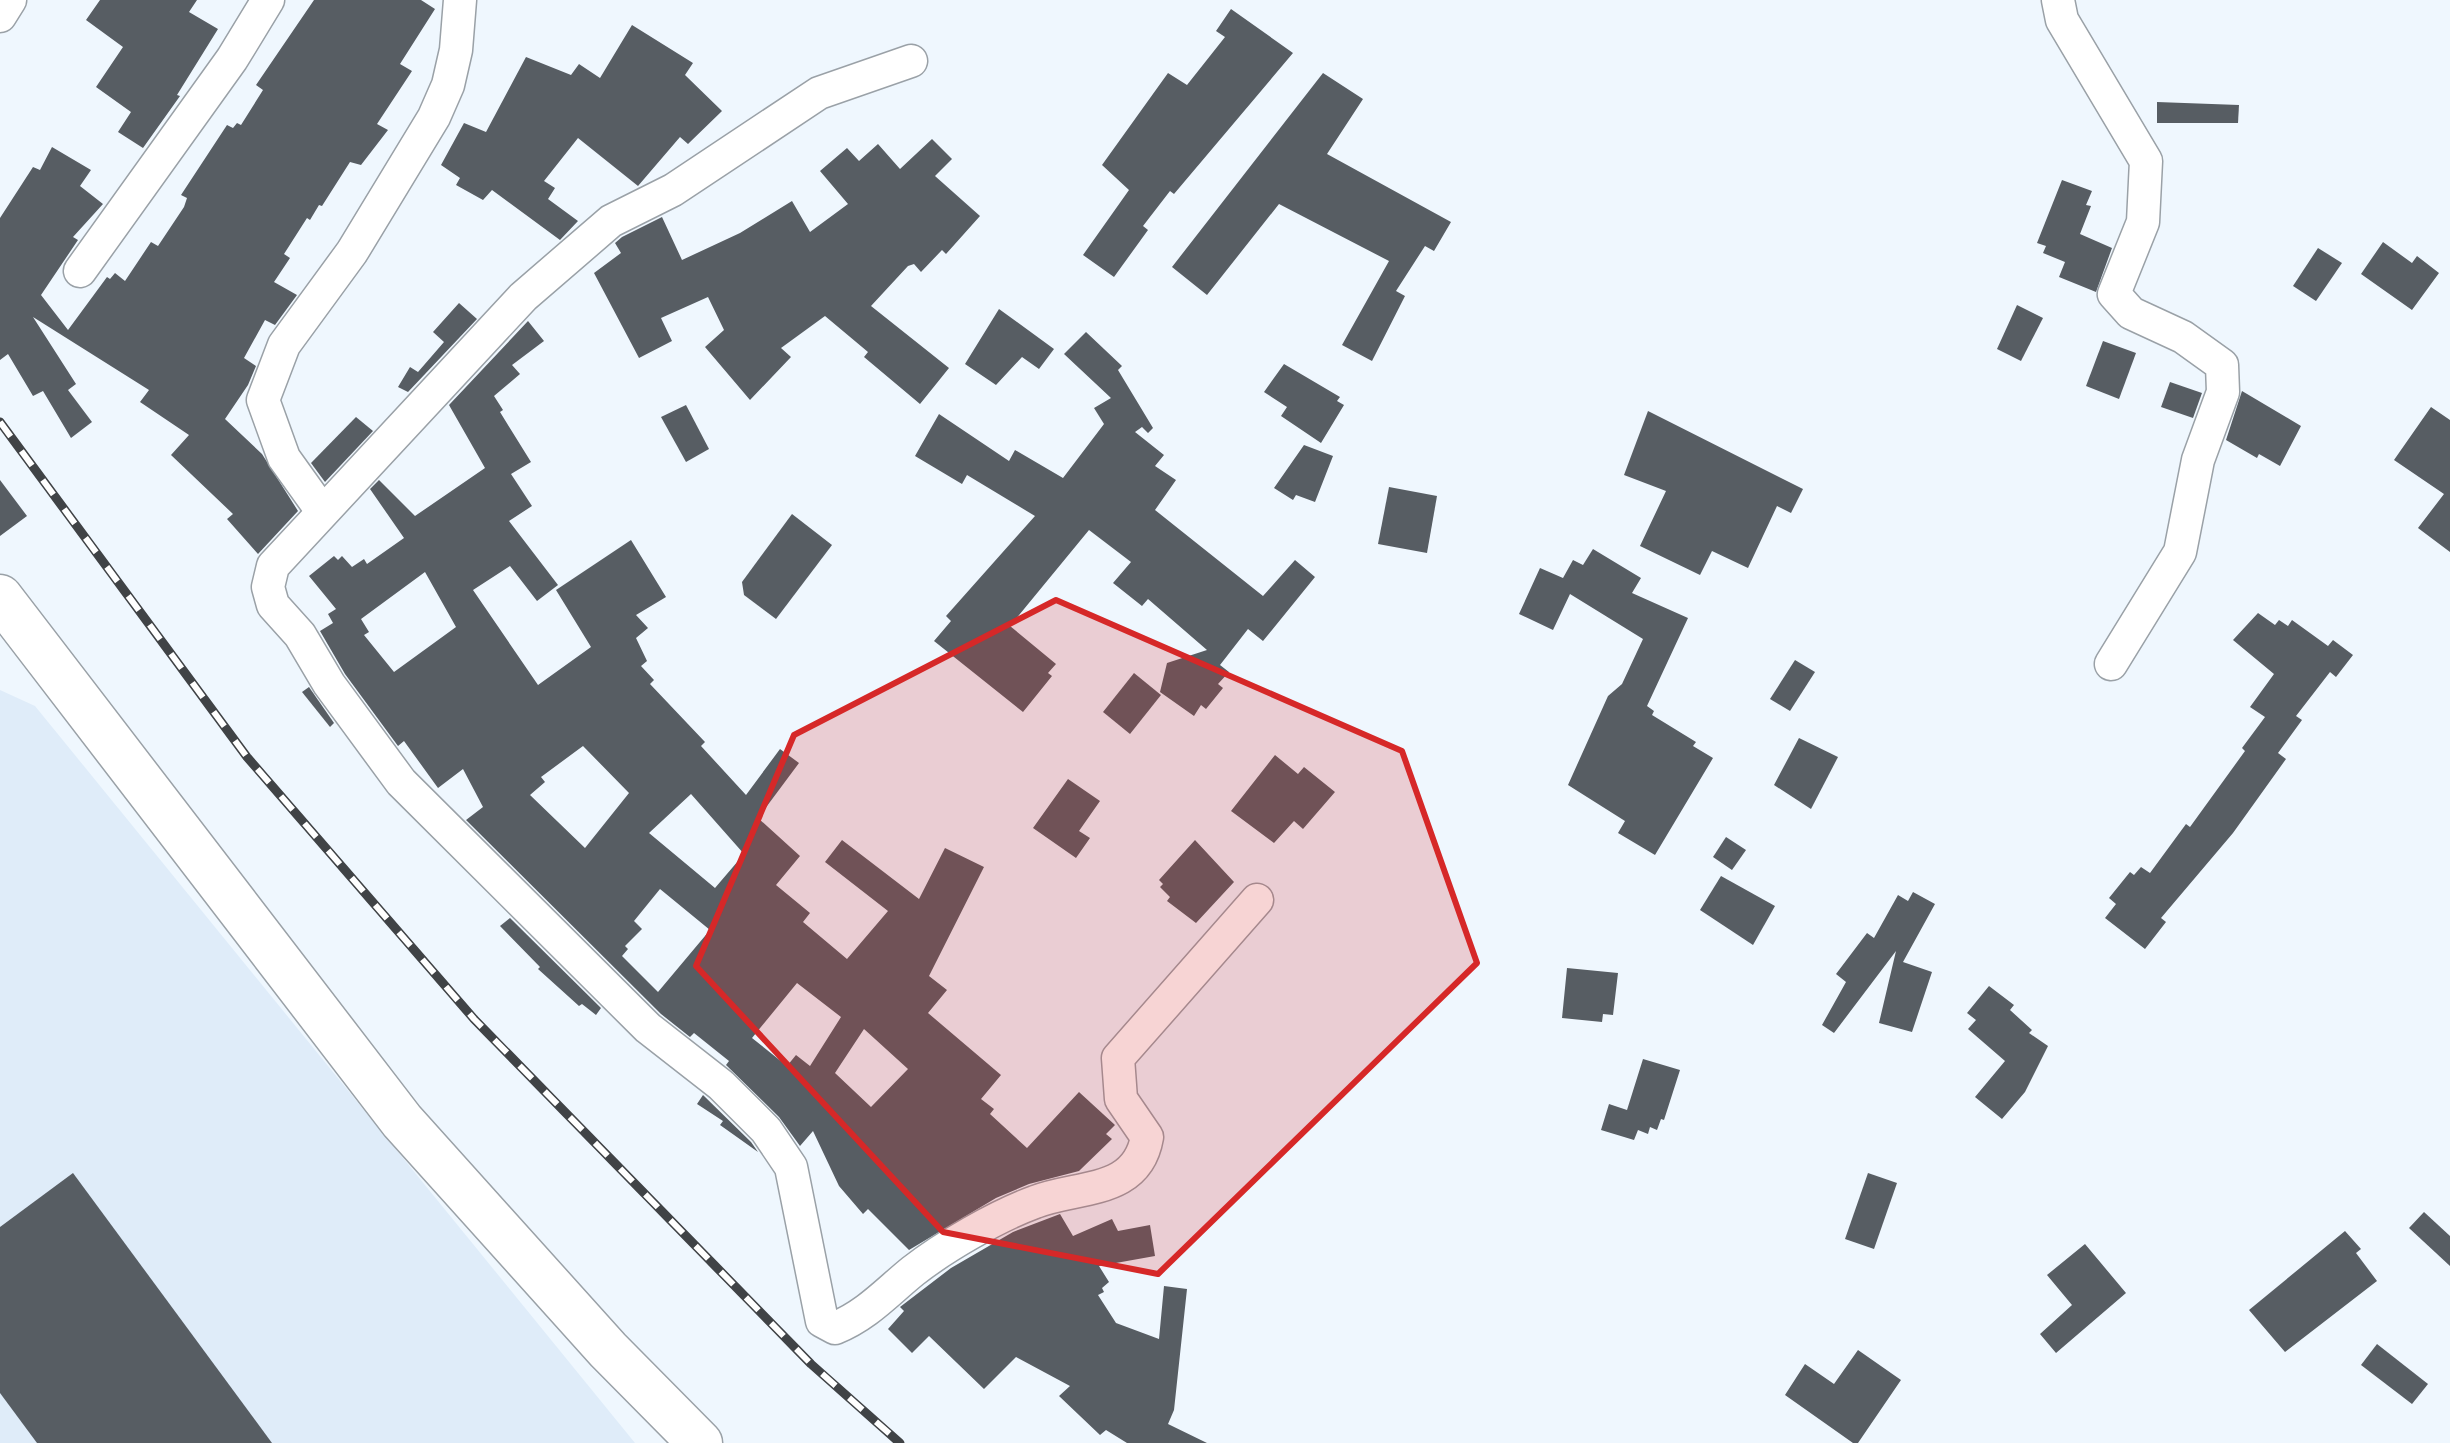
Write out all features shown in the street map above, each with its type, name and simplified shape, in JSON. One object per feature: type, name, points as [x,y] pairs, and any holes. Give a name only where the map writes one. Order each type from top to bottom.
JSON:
[{"type":"main road","points":[[0,597],[402,1121],[608,1350],[700,1443]]},
{"type":"street","points":[[0,16],[10,0]]},
{"type":"street","points":[[80,271],[232,59],[268,0]]},
{"type":"street","points":[[322,511],[284,458],[263,400],[284,345],[352,252],[434,117],[448,85],[456,50],[460,0]]},
{"type":"street","points":[[2058,0],[2069,34],[2146,161],[2143,222],[2114,294],[2131,313],[2183,337],[2222,365],[2223,392],[2198,460],[2180,552],[2111,664]]},
{"type":"street","points":[[911,61],[819,93],[673,190],[611,221],[523,297],[273,566],[268,587],[273,605],[300,635],[329,684],[401,782],[648,1028],[721,1085],[766,1130],[791,1167],[822,1321],[835,1328],[859,1318],[915,1269],[994,1222],[1036,1201],[1091,1189],[1127,1174],[1144,1155],[1147,1137],[1121,1099],[1118,1058],[1257,900]]},
{"type":"highlighted area","points":[[1056,600],[1402,751],[1477,963],[1158,1274],[943,1232],[696,966],[794,735]]},
{"type":"shaded area","points":[[0,690],[35,706],[635,1443],[0,1443]]},
{"type":"building","points":[[100,0],[197,0],[189,12],[218,29],[177,95],[180,96],[143,148],[118,132],[131,112],[96,87],[123,47],[86,20]]},
{"type":"building","points":[[314,0],[421,0],[435,9],[400,64],[412,71],[377,124],[388,130],[361,165],[350,162],[322,206],[319,205],[310,220],[307,218],[284,254],[290,258],[274,282],[297,295],[275,325],[265,320],[244,358],[256,366],[248,385],[225,419],[262,454],[298,511],[258,554],[227,519],[233,514],[171,455],[189,435],[140,402],[149,390],[33,317],[76,384],[68,390],[92,422],[71,438],[43,391],[33,396],[8,354],[0,360],[0,218],[33,167],[40,170],[52,147],[91,170],[80,186],[103,204],[73,237],[78,240],[41,295],[68,330],[107,277],[110,279],[115,273],[125,281],[151,242],[158,246],[184,207],[187,198],[181,195],[227,125],[233,128],[237,123],[241,125],[263,90],[256,85]]},
{"type":"building","points":[[1231,9],[1293,53],[1174,194],[1170,191],[1143,226],[1148,230],[1114,277],[1083,255],[1129,190],[1102,165],[1168,73],[1187,85],[1225,37],[1216,31]]},
{"type":"building","points":[[632,25],[693,63],[685,75],[722,111],[688,144],[680,137],[638,186],[578,138],[544,181],[555,188],[548,199],[578,221],[560,240],[492,190],[483,200],[456,185],[460,178],[441,165],[464,123],[486,132],[526,57],[571,75],[579,64],[600,78]]},
{"type":"building","points":[[1323,73],[1363,99],[1327,154],[1451,222],[1434,251],[1425,246],[1396,291],[1405,296],[1372,361],[1342,345],[1389,261],[1279,204],[1207,295],[1172,267]]},
{"type":"building","points":[[2157,102],[2239,105],[2238,123],[2157,123]]},
{"type":"building","points":[[932,139],[952,159],[935,176],[980,216],[946,254],[942,250],[921,272],[914,264],[908,266],[871,306],[949,368],[920,404],[864,357],[868,352],[825,316],[781,348],[791,357],[750,400],[705,347],[724,330],[708,297],[661,318],[672,341],[639,358],[594,273],[621,253],[615,243],[622,237],[662,217],[682,260],[740,233],[792,201],[810,232],[848,204],[820,171],[847,148],[859,161],[878,144],[900,169]]},
{"type":"building","points":[[2062,180],[2092,191],[2086,205],[2091,206],[2080,234],[2112,248],[2096,292],[2059,277],[2065,262],[2043,253],[2046,246],[2037,243]]},
{"type":"building","points":[[2383,242],[2412,263],[2417,256],[2439,273],[2412,310],[2361,274]]},
{"type":"building","points":[[2318,248],[2342,263],[2316,301],[2293,286]]},
{"type":"building","points":[[459,303],[477,319],[408,392],[398,387],[410,367],[418,372],[444,342],[433,332]]},
{"type":"building","points":[[2017,305],[2043,318],[2021,361],[1997,349]]},
{"type":"building","points":[[999,309],[1054,349],[1039,369],[1022,357],[996,385],[965,364]]},
{"type":"building","points":[[528,321],[544,341],[512,365],[520,374],[494,396],[503,410],[500,412],[531,462],[511,474],[532,506],[509,521],[558,585],[537,601],[510,566],[473,590],[538,685],[591,647],[556,590],[631,540],[666,597],[636,615],[648,628],[636,638],[647,661],[641,666],[654,680],[650,684],[705,742],[701,746],[746,795],[780,749],[799,763],[758,818],[800,856],[776,885],[810,913],[803,922],[847,959],[888,911],[825,862],[842,840],[919,899],[945,848],[984,867],[929,976],[947,990],[928,1013],[1001,1075],[981,1099],[994,1109],[990,1114],[1027,1148],[1079,1092],[1115,1125],[1106,1134],[1112,1139],[1079,1171],[1029,1184],[996,1198],[909,1250],[868,1209],[863,1214],[839,1186],[813,1131],[800,1146],[779,1117],[726,1065],[729,1061],[694,1033],[690,1037],[661,1014],[466,820],[483,807],[463,769],[438,788],[404,741],[398,746],[345,674],[320,631],[333,623],[328,614],[336,609],[309,576],[334,556],[338,560],[342,556],[352,567],[364,559],[367,564],[404,538],[370,489],[379,480],[415,516],[485,468],[449,405]],"holes":[[[425,572],[456,627],[394,672],[364,635],[369,632],[361,619]],[[583,746],[629,793],[585,848],[530,795],[545,782],[541,777]],[[691,794],[744,854],[715,888],[649,833]],[[660,889],[710,930],[658,992],[622,956],[628,949],[625,946],[642,929],[634,921]],[[797,983],[841,1017],[810,1066],[796,1055],[787,1066],[752,1038]],[[864,1029],[908,1069],[871,1107],[835,1073]]]},
{"type":"building","points":[[1086,332],[1122,366],[1118,370],[1153,428],[1148,433],[1142,427],[1135,432],[1164,455],[1155,466],[1176,480],[1155,510],[1263,596],[1295,560],[1315,577],[1263,641],[1248,629],[1220,665],[1229,672],[1218,684],[1223,688],[1206,709],[1201,705],[1194,716],[1160,692],[1167,663],[1207,650],[1148,599],[1142,606],[1113,583],[1131,562],[1089,530],[1010,626],[1056,664],[1048,673],[1052,676],[1023,712],[934,641],[951,621],[946,616],[1035,516],[967,475],[962,484],[915,456],[939,414],[1009,461],[1015,450],[1063,478],[1104,424],[1094,408],[1111,398],[1064,354]]},
{"type":"building","points":[[2103,341],[2136,353],[2119,399],[2086,386]]},
{"type":"building","points":[[1284,364],[1340,397],[1337,401],[1344,405],[1321,443],[1281,416],[1287,407],[1264,392]]},
{"type":"building","points":[[2170,382],[2202,393],[2193,418],[2161,407]]},
{"type":"building","points":[[2242,391],[2301,426],[2280,466],[2259,454],[2257,458],[2226,440]]},
{"type":"building","points":[[686,405],[709,449],[686,462],[661,417]]},
{"type":"building","points":[[2431,407],[2450,420],[2450,552],[2418,528],[2444,494],[2394,460]]},
{"type":"building","points":[[1648,411],[1803,489],[1791,513],[1777,506],[1748,568],[1712,551],[1700,575],[1640,546],[1666,491],[1624,475]]},
{"type":"building","points":[[356,417],[373,431],[325,482],[311,463]]},
{"type":"building","points":[[1304,445],[1333,456],[1315,502],[1296,495],[1293,500],[1274,488]]},
{"type":"building","points":[[0,480],[27,516],[0,536]]},
{"type":"building","points":[[1389,487],[1437,496],[1427,553],[1378,544]]},
{"type":"building","points":[[792,514],[832,545],[776,619],[744,595],[742,582]]},
{"type":"building","points":[[1593,549],[1641,578],[1632,593],[1688,618],[1647,706],[1654,711],[1652,715],[1696,742],[1693,746],[1713,758],[1655,855],[1618,833],[1625,821],[1568,785],[1608,696],[1622,684],[1643,639],[1570,594],[1553,630],[1519,614],[1540,568],[1563,578],[1573,560],[1583,565]]},
{"type":"building","points":[[2258,613],[2275,625],[2279,620],[2288,626],[2292,620],[2328,646],[2333,640],[2353,655],[2336,677],[2330,672],[2296,716],[2302,720],[2278,753],[2286,759],[2233,833],[2161,918],[2166,922],[2145,949],[2105,918],[2116,904],[2109,898],[2130,872],[2134,875],[2141,867],[2150,873],[2186,824],[2190,827],[2245,751],[2242,748],[2265,717],[2250,707],[2274,674],[2233,640]]},
{"type":"building","points":[[1795,660],[1815,672],[1790,711],[1770,699]]},
{"type":"building","points":[[1134,673],[1161,695],[1130,734],[1103,712]]},
{"type":"building","points":[[309,687],[334,723],[330,727],[302,692]]},
{"type":"building","points":[[1799,738],[1838,757],[1811,809],[1774,785]]},
{"type":"building","points":[[1275,755],[1298,774],[1304,767],[1335,792],[1303,829],[1294,821],[1274,843],[1231,811]]},
{"type":"building","points":[[1068,779],[1100,801],[1079,831],[1090,838],[1076,858],[1033,828]]},
{"type":"building","points":[[1726,837],[1746,850],[1732,870],[1713,857]]},
{"type":"building","points":[[1195,840],[1234,882],[1196,923],[1167,901],[1170,897],[1160,887],[1163,884],[1159,880]]},
{"type":"building","points":[[1721,876],[1775,906],[1753,945],[1700,910]]},
{"type":"building","points":[[1913,892],[1935,904],[1903,962],[1932,972],[1912,1032],[1879,1023],[1896,951],[1834,1033],[1822,1025],[1846,982],[1836,974],[1867,933],[1874,938],[1898,895],[1908,901]]},
{"type":"building","points":[[510,918],[601,1008],[596,1015],[582,1004],[579,1006],[538,969],[540,967],[500,926]]},
{"type":"building","points":[[1567,968],[1618,973],[1613,1015],[1603,1014],[1602,1022],[1562,1018]]},
{"type":"building","points":[[1989,986],[2014,1005],[2010,1010],[2032,1030],[2029,1033],[2048,1046],[2025,1092],[2002,1119],[1975,1097],[2005,1061],[1968,1029],[1976,1020],[1967,1013]]},
{"type":"building","points":[[1643,1059],[1680,1070],[1664,1120],[1661,1119],[1657,1130],[1650,1127],[1648,1134],[1638,1130],[1634,1140],[1601,1130],[1609,1104],[1627,1110]]},
{"type":"building","points":[[703,1095],[758,1152],[720,1125],[723,1121],[697,1104]]},
{"type":"building","points":[[73,1173],[272,1443],[37,1443],[0,1393],[0,1227]]},
{"type":"building","points":[[1868,1173],[1897,1183],[1874,1249],[1845,1239]]},
{"type":"building","points":[[2424,1212],[2450,1236],[2450,1266],[2409,1228]]},
{"type":"building","points":[[1060,1214],[1073,1236],[1112,1219],[1118,1231],[1150,1225],[1155,1256],[1099,1266],[1109,1282],[1102,1288],[1104,1292],[1098,1295],[1116,1323],[1159,1339],[1164,1286],[1187,1289],[1174,1410],[1168,1424],[1207,1443],[1127,1443],[1106,1430],[1100,1435],[1059,1396],[1070,1386],[1016,1357],[984,1389],[929,1336],[912,1353],[888,1329],[904,1311],[900,1307],[951,1268],[1013,1232]]},
{"type":"building","points":[[2345,1231],[2361,1249],[2356,1253],[2377,1281],[2285,1352],[2249,1310]]},
{"type":"building","points":[[2085,1244],[2126,1293],[2056,1353],[2040,1334],[2072,1305],[2047,1275]]},
{"type":"building","points":[[2377,1344],[2428,1384],[2412,1404],[2361,1365]]},
{"type":"building","points":[[1858,1350],[1901,1380],[1858,1443],[1853,1443],[1785,1395],[1805,1364],[1834,1384]]},
{"type":"railway","points":[[0,422],[247,757],[474,1019],[811,1364],[900,1443]]}]
